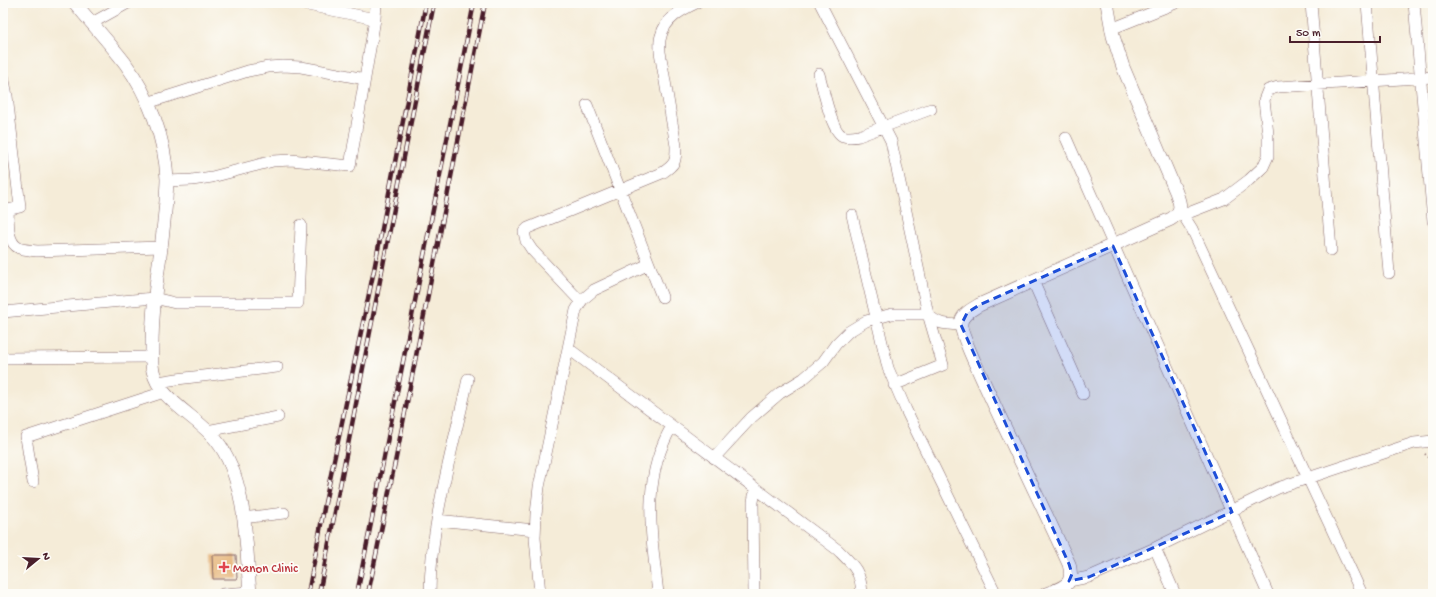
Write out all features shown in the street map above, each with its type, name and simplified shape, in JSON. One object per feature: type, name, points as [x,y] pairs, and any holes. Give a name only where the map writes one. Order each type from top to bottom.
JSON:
[{"type":"street","points":[[75,3],[126,64],[153,115],[163,144],[167,180],[161,247],[154,298],[152,369],[155,378],[161,387],[179,406],[215,439],[227,458],[236,482],[244,518],[250,593],[223,594]]},
{"type":"street","points":[[92,23],[128,3]]},
{"type":"street","points":[[298,3],[375,19]]},
{"type":"street","points":[[167,180],[192,180],[212,177],[273,161],[292,160],[350,166],[375,19],[376,3]]},
{"type":"street","points":[[581,302],[532,250],[526,240],[524,232],[528,228],[662,173],[672,167],[676,160],[676,146],[660,52],[660,36],[667,22],[678,12],[696,3]]},
{"type":"street","points":[[820,3],[891,141],[898,167],[928,314],[943,365],[894,385]]},
{"type":"street","points":[[1107,3],[1111,29],[1124,67],[1176,192],[1181,205],[1182,213],[1192,229],[1362,594]]},
{"type":"street","points":[[1111,29],[1176,3]]},
{"type":"street","points":[[1311,3],[1331,250]]},
{"type":"street","points":[[1367,3],[1389,273]]},
{"type":"street","points":[[1414,3],[1433,221]]},
{"type":"street","points":[[147,103],[248,71],[268,67],[301,67],[365,79]]},
{"type":"street","points":[[819,74],[832,121],[837,131],[842,136],[859,136],[931,109]]},
{"type":"street","points":[[3,75],[20,207],[6,210],[10,236],[13,243],[19,248],[37,251],[161,247]]},
{"type":"street","points":[[1046,594],[1065,586],[1069,581],[1072,574],[1069,564],[967,344],[960,325],[961,321],[967,313],[979,305],[1113,246],[1182,213],[1224,199],[1263,168],[1268,156],[1268,134],[1264,100],[1268,90],[1278,87],[1433,77]]},
{"type":"street","points":[[587,105],[662,298]]},
{"type":"street","points":[[1066,138],[1268,594]]},
{"type":"street","points":[[852,215],[888,368],[894,385],[996,594]]},
{"type":"street","points":[[3,312],[154,298],[175,303],[298,303],[302,225]]},
{"type":"street","points":[[540,594],[535,530],[539,487],[576,310],[581,302],[594,290],[649,264]]},
{"type":"street","points":[[1033,282],[1083,394]]},
{"type":"street","points":[[714,458],[751,418],[780,393],[803,380],[823,362],[836,344],[848,332],[866,321],[892,314],[928,314]]},
{"type":"street","points":[[928,314],[933,320],[943,324],[960,325]]},
{"type":"street","points":[[569,349],[838,550],[854,566],[859,574],[862,594]]},
{"type":"street","points":[[3,358],[152,357]]},
{"type":"street","points":[[33,482],[26,437],[161,387],[177,379],[277,366]]},
{"type":"street","points":[[430,594],[430,576],[437,520],[468,379]]},
{"type":"street","points":[[207,431],[278,417]]},
{"type":"street","points":[[658,594],[652,543],[650,498],[658,455],[664,439],[672,426]]},
{"type":"street","points":[[1069,581],[1089,577],[1155,548],[1232,512],[1278,488],[1414,443],[1433,441]]},
{"type":"street","points":[[754,594],[753,502],[757,490]]},
{"type":"street","points":[[244,518],[284,513]]},
{"type":"street","points":[[437,520],[535,530]]},
{"type":"street","points":[[1155,548],[1175,594]]},
{"type":"highlighted area","points":[[1113,246],[1232,512],[1089,577],[1069,581],[1072,574],[1069,564],[961,325],[967,313],[979,305]]},
{"type":"building","points":[[212,555],[236,555],[237,579],[213,579]]},
{"type":"railway","points":[[308,594],[325,503],[374,270],[426,3]]},
{"type":"railway","points":[[319,594],[434,3]]},
{"type":"railway","points":[[357,594],[474,3]]},
{"type":"railway","points":[[368,594],[485,3]]},
{"type":"place","name":"Manon Clinic","points":[[224,567]]}]
